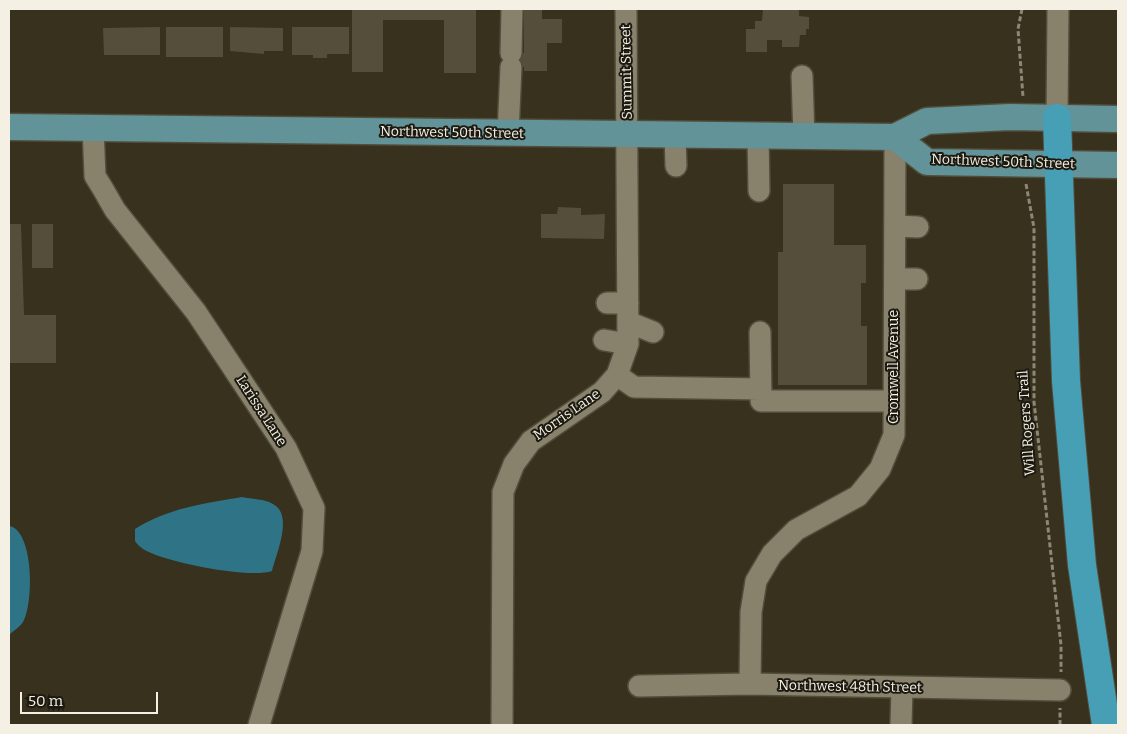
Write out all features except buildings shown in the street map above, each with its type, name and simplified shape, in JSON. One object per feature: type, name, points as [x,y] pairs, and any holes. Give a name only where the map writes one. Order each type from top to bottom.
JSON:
[{"type":"highway","points":[[1057,118],[1066,381],[1082,566],[1106,725]]},
{"type":"main road","name":"Northwest 50th Street","points":[[9,127],[895,137],[927,121],[1010,117],[1118,119]]},
{"type":"main road","name":"Northwest 50th Street","points":[[895,137],[927,162],[1117,165]]},
{"type":"street","points":[[508,134],[512,9]]},
{"type":"street","name":"Summit Street","points":[[626,9],[628,135]]},
{"type":"street","points":[[1057,118],[1058,9]]},
{"type":"street","points":[[802,76],[804,137]]},
{"type":"street","name":"Larissa Lane","points":[[93,128],[95,176],[115,210],[196,312],[286,448],[314,508],[312,550],[259,725]]},
{"type":"street","name":"Morris Lane","points":[[502,725],[503,492],[514,464],[531,441],[602,392],[618,375],[628,344],[628,135]]},
{"type":"street","points":[[675,136],[676,166]]},
{"type":"street","points":[[758,136],[759,192]]},
{"type":"street","name":"Cromwell Avenue","points":[[750,684],[751,612],[756,581],[772,554],[796,530],[858,496],[880,469],[894,435],[895,137]]},
{"type":"street","points":[[895,226],[918,227]]},
{"type":"street","points":[[894,280],[918,280]]},
{"type":"street","points":[[606,303],[628,312],[653,332]]},
{"type":"street","points":[[760,332],[761,401],[894,401]]},
{"type":"street","points":[[604,340],[628,344]]},
{"type":"street","points":[[618,375],[634,387],[761,388]]},
{"type":"street","name":"Northwest 48th Street","points":[[639,686],[750,684],[1060,690]]},
{"type":"street","points":[[901,725],[902,688]]},
{"type":"path","points":[[1022,9],[1018,28],[1023,94]]},
{"type":"path","name":"Will Rogers Trail","points":[[1026,191],[1033,213],[1034,228],[1034,402],[1061,654]]},
{"type":"water","points":[[242,497],[270,502],[279,509],[282,517],[282,535],[272,571],[245,573],[187,564],[153,554],[143,549],[135,541],[135,529],[159,516],[186,508]]},
{"type":"water","points":[[9,526],[17,531],[23,540],[27,553],[30,585],[27,613],[23,622],[9,635]]}]
